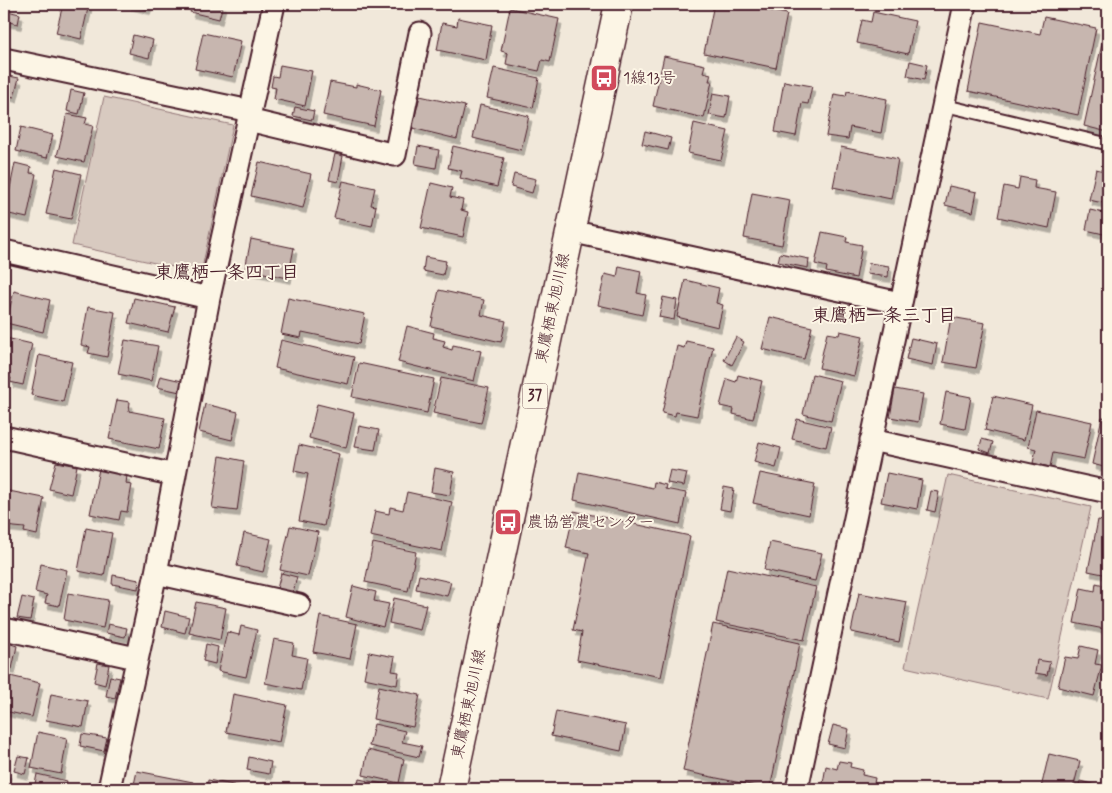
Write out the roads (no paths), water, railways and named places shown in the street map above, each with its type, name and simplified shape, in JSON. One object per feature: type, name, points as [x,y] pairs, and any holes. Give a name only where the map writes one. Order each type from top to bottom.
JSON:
[{"type":"main road","name":"東鷹栖東旭川線","points":[[451,789],[619,4]]},
{"type":"street","points":[[109,789],[156,573],[209,298],[274,4]]},
{"type":"street","points":[[796,789],[965,4]]},
{"type":"street","points":[[4,59],[249,115],[396,155],[420,34]]},
{"type":"street","points":[[570,231],[900,303]]},
{"type":"street","points":[[4,251],[209,298]]},
{"type":"street","points":[[4,437],[175,475]]},
{"type":"street","points":[[871,440],[1108,492]]},
{"type":"street","points":[[156,573],[299,605]]},
{"type":"street","points":[[4,629],[136,658]]},
{"type":"lane","points":[[943,105],[1108,144]]},
{"type":"place","name":"1線13号","points":[[604,78]]},
{"type":"place","name":"農協営農センター","points":[[508,522]]},
{"type":"district","name":"東鷹栖一条四丁目","points":[[227,273]]},
{"type":"district","name":"東鷹栖一条三丁目","points":[[884,316]]}]
